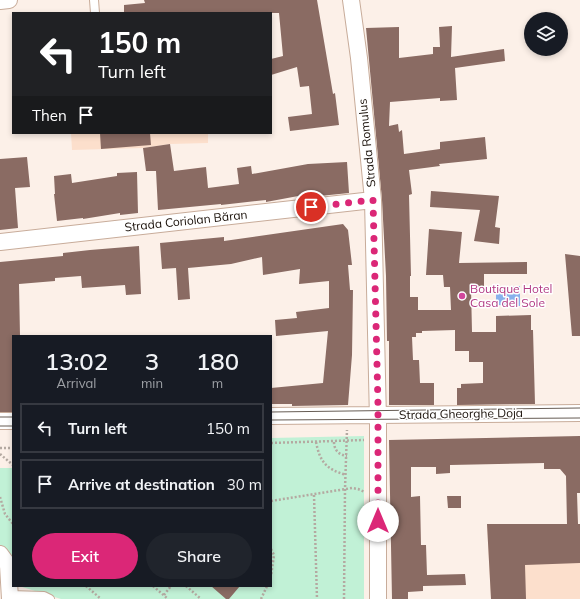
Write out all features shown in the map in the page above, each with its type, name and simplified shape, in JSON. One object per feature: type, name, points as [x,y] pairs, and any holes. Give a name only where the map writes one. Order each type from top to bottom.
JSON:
[{"type":"street","points":[[0,1],[9,0]]},
{"type":"street","name":"Strada Romulus","points":[[351,0],[359,58],[373,200],[378,415],[378,599]]},
{"type":"street","name":"Strada Coriolan Băran","points":[[0,242],[373,200]]},
{"type":"street","name":"Strada Gheorghe Doja","points":[[272,416],[580,413]]},
{"type":"street","points":[[0,421],[12,421]]},
{"type":"street","points":[[2,558],[8,565],[10,597]]},
{"type":"lane","points":[[94,0],[95,12]]},
{"type":"lane","points":[[10,597],[44,596],[50,599]]},
{"type":"path","points":[[344,599],[347,428]]},
{"type":"path","points":[[272,443],[365,440]]},
{"type":"path","points":[[316,442],[321,460],[336,472],[346,475]]},
{"type":"path","points":[[334,442],[334,447],[340,455],[347,456]]},
{"type":"path","points":[[0,448],[12,448]]},
{"type":"path","points":[[0,454],[12,464]]},
{"type":"path","points":[[272,501],[345,489],[358,489],[366,492]]},
{"type":"path","points":[[314,495],[317,599]]},
{"type":"path","points":[[0,496],[5,514],[12,523]]},
{"type":"path","points":[[272,551],[274,555],[272,569]]},
{"type":"path","points":[[87,587],[100,599]]},
{"type":"path","points":[[154,587],[168,599]]},
{"type":"path","points":[[164,595],[170,587]]},
{"type":"path","points":[[187,587],[201,599]]},
{"type":"path","points":[[260,599],[266,587]]},
{"type":"shaded area","points":[[71,134],[208,134],[208,143],[170,144],[143,148],[72,150]]},
{"type":"shaded area","points":[[487,524],[580,524],[580,599],[491,599]]},
{"type":"green space","points":[[364,436],[364,599],[61,599],[22,587],[272,587],[272,438]]},
{"type":"green space","points":[[0,468],[12,468],[12,576],[0,550]]},
{"type":"water","points":[[513,286],[520,286],[520,306],[496,305],[496,290],[513,290]]},
{"type":"building","points":[[144,0],[317,0],[333,94],[335,93],[339,125],[290,131],[288,117],[312,114],[309,86],[300,87],[297,67],[272,75],[272,59],[283,56],[279,13],[124,12],[124,5],[145,3]]},
{"type":"building","points":[[452,26],[451,57],[504,49],[505,61],[455,68],[457,100],[440,101],[440,98],[390,102],[389,126],[398,124],[399,132],[402,130],[404,154],[440,149],[440,142],[485,137],[487,159],[439,164],[440,166],[409,170],[412,194],[409,195],[411,276],[410,297],[418,297],[418,310],[451,310],[450,287],[444,287],[443,275],[426,275],[429,229],[462,232],[459,263],[527,262],[527,274],[484,274],[484,288],[471,288],[472,332],[496,332],[496,316],[531,315],[531,330],[533,330],[535,404],[457,405],[457,388],[461,388],[461,384],[483,383],[483,362],[469,362],[469,351],[455,351],[455,330],[422,331],[422,333],[416,333],[416,337],[412,337],[413,360],[419,360],[420,383],[434,383],[434,405],[389,405],[389,341],[387,341],[386,276],[382,200],[366,28],[399,27],[399,58],[433,54],[433,47],[440,47],[439,27]]},
{"type":"building","points":[[100,134],[150,134],[151,145],[101,149]]},
{"type":"building","points":[[170,144],[174,171],[206,167],[208,188],[239,184],[237,168],[251,166],[252,174],[308,164],[347,162],[349,193],[310,197],[309,194],[266,202],[266,200],[158,210],[156,171],[146,171],[143,148]]},
{"type":"building","points":[[27,157],[30,187],[15,188],[18,228],[0,230],[0,159]]},
{"type":"building","points":[[137,172],[138,213],[120,215],[120,213],[83,219],[57,221],[54,176],[71,174],[72,183],[117,176],[117,173]]},
{"type":"building","points":[[431,191],[499,196],[495,227],[500,228],[499,244],[474,241],[480,210],[430,207]]},
{"type":"building","points":[[343,224],[348,230],[352,265],[348,265],[350,290],[353,290],[352,355],[348,405],[292,406],[292,404],[272,404],[272,388],[323,383],[328,331],[276,336],[275,320],[297,318],[296,312],[329,308],[329,281],[299,284],[300,269],[263,275],[262,257],[231,264],[188,268],[190,299],[178,300],[176,268],[162,269],[160,243],[224,237],[224,241]]},
{"type":"building","points":[[139,246],[141,294],[126,295],[125,285],[82,288],[81,276],[55,278],[55,281],[19,284],[20,335],[12,335],[12,412],[0,412],[0,262],[63,256],[63,253]]},
{"type":"building","points":[[565,254],[580,256],[580,336],[572,336]]},
{"type":"building","points":[[580,436],[580,493],[577,493],[578,524],[580,524],[580,563],[525,565],[526,599],[491,599],[487,524],[567,524],[566,476],[560,469],[544,469],[544,463],[450,465],[450,473],[436,474],[436,467],[411,467],[411,497],[420,496],[421,545],[426,545],[427,575],[465,574],[466,585],[423,586],[423,591],[408,592],[408,599],[392,599],[389,440]]},
{"type":"building","points":[[447,496],[461,496],[461,508],[448,508]]},
{"type":"building","points":[[212,587],[239,587],[229,599],[226,599]]},
{"type":"tram line","points":[[272,412],[580,408]]},
{"type":"tram line","points":[[0,417],[12,417]]},
{"type":"tram line","points":[[272,420],[580,418]]},
{"type":"tram line","points":[[0,426],[12,426]]},
{"type":"place","name":"Boutique Hotel Casa del Sole","points":[[462,296]]},
{"type":"route","points":[[311,207],[373,200],[378,405],[378,521]]}]
